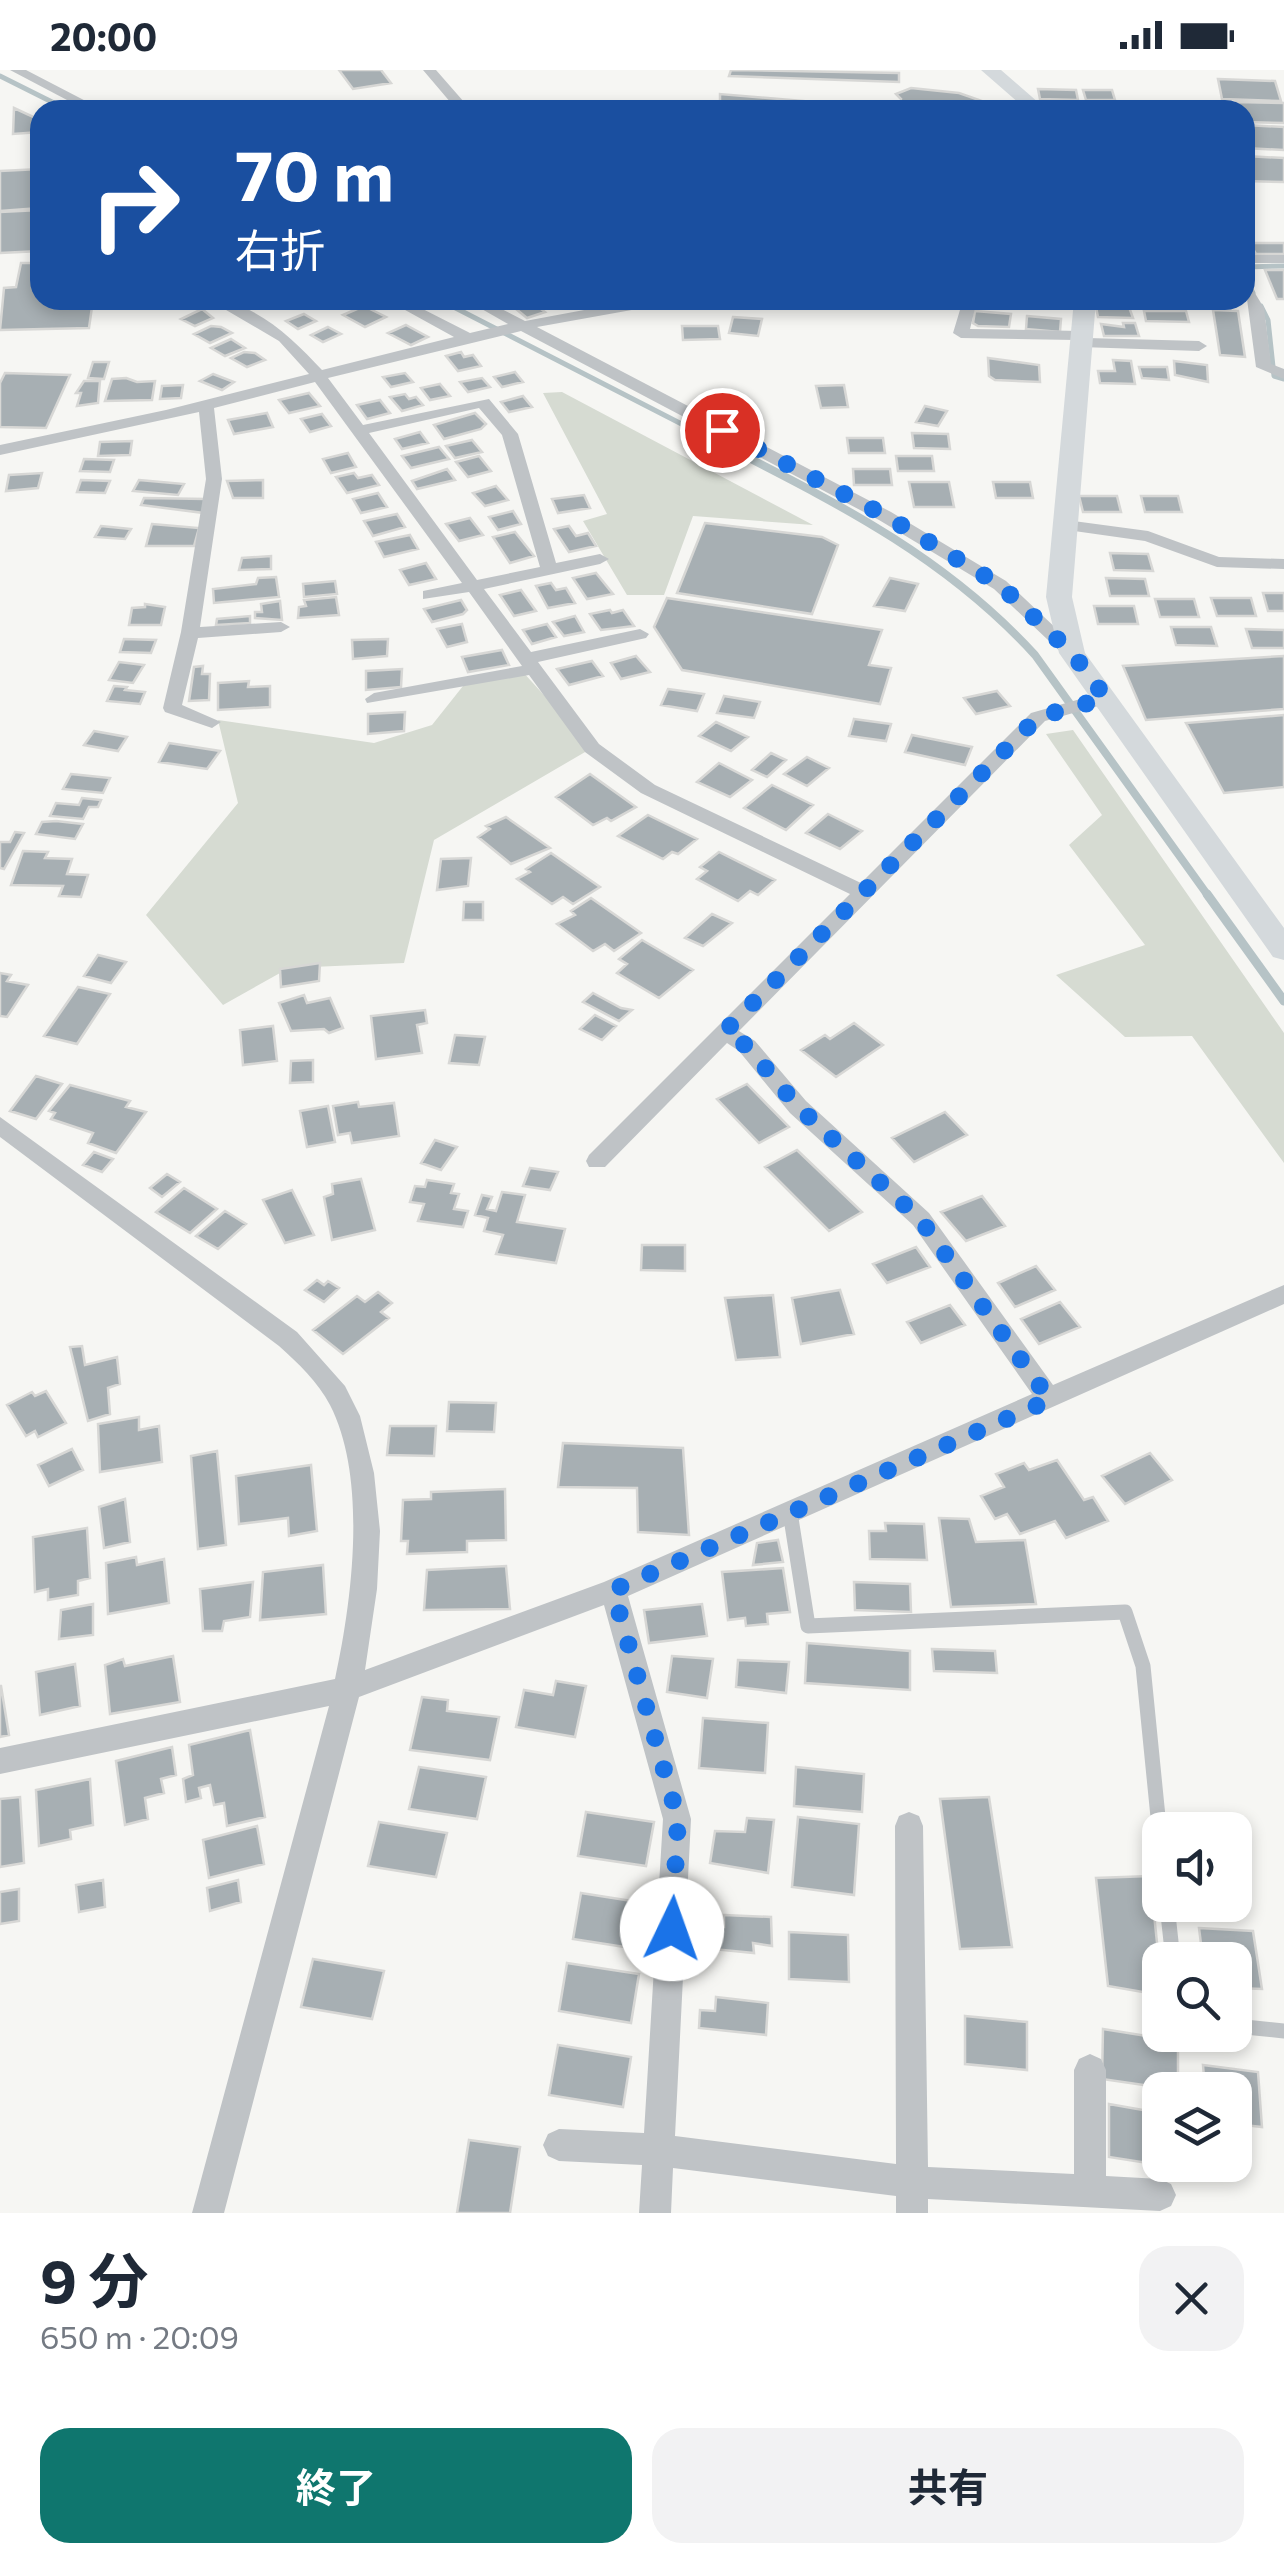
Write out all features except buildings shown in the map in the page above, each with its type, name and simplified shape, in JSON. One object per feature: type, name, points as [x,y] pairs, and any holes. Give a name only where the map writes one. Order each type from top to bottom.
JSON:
[{"type":"street","points":[[16,70],[76,100]]},
{"type":"street","points":[[429,70],[455,100]]},
{"type":"street","points":[[990,70],[1026,100]]},
{"type":"street","points":[[1255,259],[1284,260]]},
{"type":"street","points":[[1255,305],[1264,367],[1284,374]]},
{"type":"street","points":[[234,310],[284,338],[319,376],[592,748],[648,789],[861,891]]},
{"type":"street","points":[[416,310],[476,338]]},
{"type":"street","points":[[491,310],[886,516],[1000,585],[1072,653]]},
{"type":"street","points":[[0,450],[206,405],[589,310]]},
{"type":"street","points":[[967,310],[961,333],[1199,346]]},
{"type":"street","points":[[1084,310],[1059,597],[1072,653],[1096,701],[1284,950]]},
{"type":"street","points":[[357,431],[483,402],[510,434],[549,569]]},
{"type":"street","points":[[206,405],[214,479],[190,633],[172,708],[212,722]]},
{"type":"street","points":[[1066,525],[1148,536],[1217,562],[1284,564]]},
{"type":"street","points":[[429,595],[600,559]]},
{"type":"street","points":[[190,633],[281,628]]},
{"type":"street","points":[[374,699],[640,634]]},
{"type":"street","points":[[597,1160],[1038,717],[1096,701]]},
{"type":"street","points":[[724,1032],[747,1046],[798,1107],[920,1219],[1050,1400]]},
{"type":"street","points":[[0,1125],[288,1338],[326,1376],[346,1412],[360,1465],[366,1576],[346,1690],[208,2213]]},
{"type":"street","points":[[0,1761],[346,1690],[613,1590],[1284,1294]]},
{"type":"street","points":[[613,1590],[678,1819],[654,2213]]},
{"type":"street","points":[[908,1826],[911,2198]]},
{"type":"street","points":[[1090,2070],[1090,2192]]},
{"type":"street","points":[[558,2145],[660,2150],[911,2198],[1090,2192],[1160,2194]]},
{"type":"lane","points":[[790,1510],[808,1626],[1125,1612],[1143,1666],[1158,1812]]},
{"type":"lane","points":[[1252,2027],[1284,2030]]},
{"type":"shaded area","points":[[562,392],[813,525],[693,516],[664,595],[627,595],[583,521],[607,514],[543,393]]},
{"type":"shaded area","points":[[522,671],[592,748],[434,840],[404,963],[289,968],[223,1005],[146,915],[238,803],[218,720],[374,743],[432,725],[463,686]]},
{"type":"shaded area","points":[[1073,730],[1284,1033],[1284,1163],[1192,1036],[1125,1037],[1056,975],[1145,945],[1069,845],[1102,815],[1046,734]]},
{"type":"waterway","points":[[0,76],[48,100]]},
{"type":"waterway","points":[[1255,267],[1284,266]]},
{"type":"waterway","points":[[1261,306],[1268,320],[1274,376],[1284,379]]},
{"type":"waterway","points":[[459,310],[705,436]]},
{"type":"waterway","points":[[700,433],[835,504],[920,555],[998,618],[1035,655],[1209,897]]},
{"type":"waterway","points":[[1207,894],[1284,1001]]},
{"type":"route","points":[[672,1929],[678,1819],[613,1590],[796,1507],[1050,1400],[920,1219],[798,1107],[747,1046],[724,1032],[1038,717],[1106,698],[1072,653],[1000,585],[886,516],[722,430]]}]
